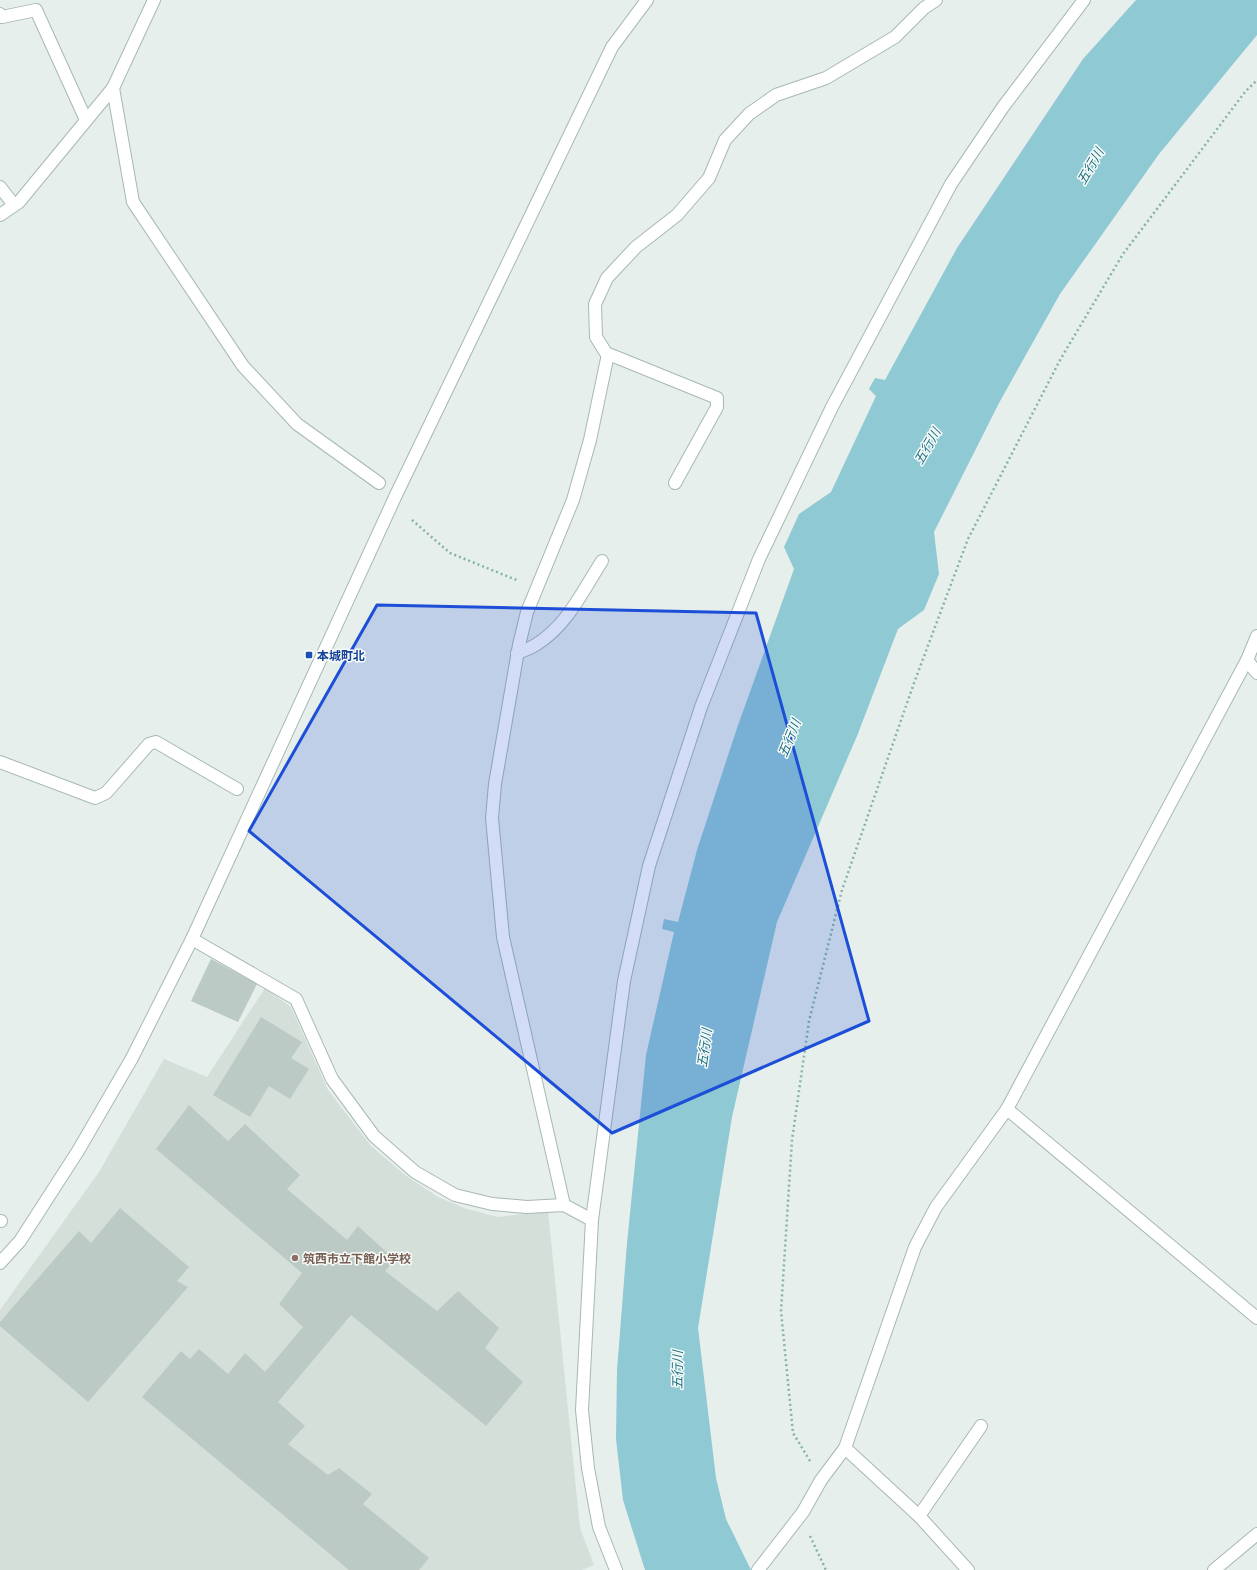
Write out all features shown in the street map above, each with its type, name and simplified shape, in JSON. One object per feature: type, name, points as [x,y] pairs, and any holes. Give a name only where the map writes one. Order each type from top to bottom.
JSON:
[{"type":"street","points":[[0,215],[18,202],[113,88],[154,0]]},
{"type":"street","points":[[0,1263],[20,1241],[78,1151],[132,1058],[192,939],[396,495],[612,47],[648,0]]},
{"type":"street","points":[[675,483],[717,406],[717,398],[606,353],[596,337],[595,304],[607,278],[636,247],[677,215],[709,178],[725,140],[749,114],[776,95],[826,78],[896,37],[924,8],[936,0]]},
{"type":"street","points":[[616,1570],[599,1527],[588,1468],[582,1410],[592,1220],[624,981],[650,866],[701,707],[759,559],[832,407],[950,184],[1003,107],[1084,0]]},
{"type":"street","points":[[0,14],[2,17],[36,10],[86,120]]},
{"type":"street","points":[[113,88],[133,202],[177,268],[243,366],[298,424],[379,483]]},
{"type":"street","points":[[0,187],[14,205]]},
{"type":"street","points":[[564,1205],[503,937],[492,818],[495,784],[517,653],[527,612],[573,500],[590,440],[608,354]]},
{"type":"street","points":[[517,653],[536,645],[561,625],[572,611],[602,561]]},
{"type":"street","points":[[758,1570],[794,1524],[820,1480],[845,1448],[915,1247],[936,1207],[1007,1109],[1247,660],[1257,636]]},
{"type":"street","points":[[1247,660],[1257,673]]},
{"type":"street","points":[[0,762],[95,798],[106,793],[149,744],[156,742],[237,789]]},
{"type":"street","points":[[192,939],[296,999],[332,1079],[374,1136],[415,1172],[455,1195],[484,1202],[527,1207],[564,1205],[592,1220]]},
{"type":"street","points":[[1007,1109],[1257,1318]]},
{"type":"street","points":[[919,1516],[982,1426]]},
{"type":"street","points":[[845,1448],[919,1516],[968,1570]]},
{"type":"street","points":[[1214,1570],[1257,1534]]},
{"type":"path","points":[[820,1480],[793,1434],[781,1311],[792,1140],[799,1088],[809,1021],[842,890],[914,683],[971,532],[1060,360],[1123,254],[1241,98],[1257,80]]},
{"type":"path","points":[[412,520],[450,553],[522,582]]},
{"type":"path","points":[[802,1512],[826,1570]]},
{"type":"highlighted area","points":[[377,605],[756,613],[869,1021],[612,1133],[249,831]]},
{"type":"shaded area","name":"筑西市立下館小学校","points":[[265,988],[291,1007],[328,1090],[371,1146],[405,1175],[438,1197],[467,1209],[498,1217],[548,1211],[580,1528],[594,1565],[582,1570],[0,1570],[0,1310],[99,1172],[164,1059],[207,1077]]},
{"type":"water","name":"五行川","points":[[1136,0],[1257,0],[1257,35],[1159,154],[1060,294],[999,403],[934,532],[939,574],[924,610],[898,629],[857,736],[777,922],[732,1117],[698,1328],[716,1478],[726,1519],[751,1570],[645,1570],[623,1500],[616,1439],[617,1370],[627,1243],[646,1055],[674,932],[662,929],[664,919],[678,922],[697,850],[737,728],[794,569],[784,547],[799,514],[831,492],[876,396],[869,389],[875,378],[885,380],[957,248],[1083,59]]},
{"type":"building","points":[[211,959],[257,984],[238,1022],[191,1001]]},
{"type":"building","points":[[261,1017],[302,1042],[291,1058],[309,1069],[290,1099],[269,1086],[250,1117],[213,1095]]},
{"type":"building","points":[[189,1105],[228,1141],[245,1124],[300,1175],[287,1189],[347,1240],[358,1226],[395,1260],[385,1271],[437,1311],[458,1291],[499,1328],[485,1348],[523,1382],[486,1426],[351,1315],[278,1402],[305,1426],[288,1444],[328,1475],[339,1468],[372,1494],[363,1504],[429,1558],[419,1570],[349,1570],[142,1397],[181,1351],[190,1359],[199,1349],[228,1374],[245,1353],[265,1372],[303,1327],[279,1304],[302,1273],[156,1149]]},
{"type":"building","points":[[120,1208],[189,1267],[177,1281],[188,1287],[88,1402],[0,1326],[0,1322],[79,1231],[91,1243]]},
{"type":"place","name":"本城町北","points":[[309,655]]},
{"type":"place","name":"筑西市立下館小学校","points":[[295,1258]]}]
